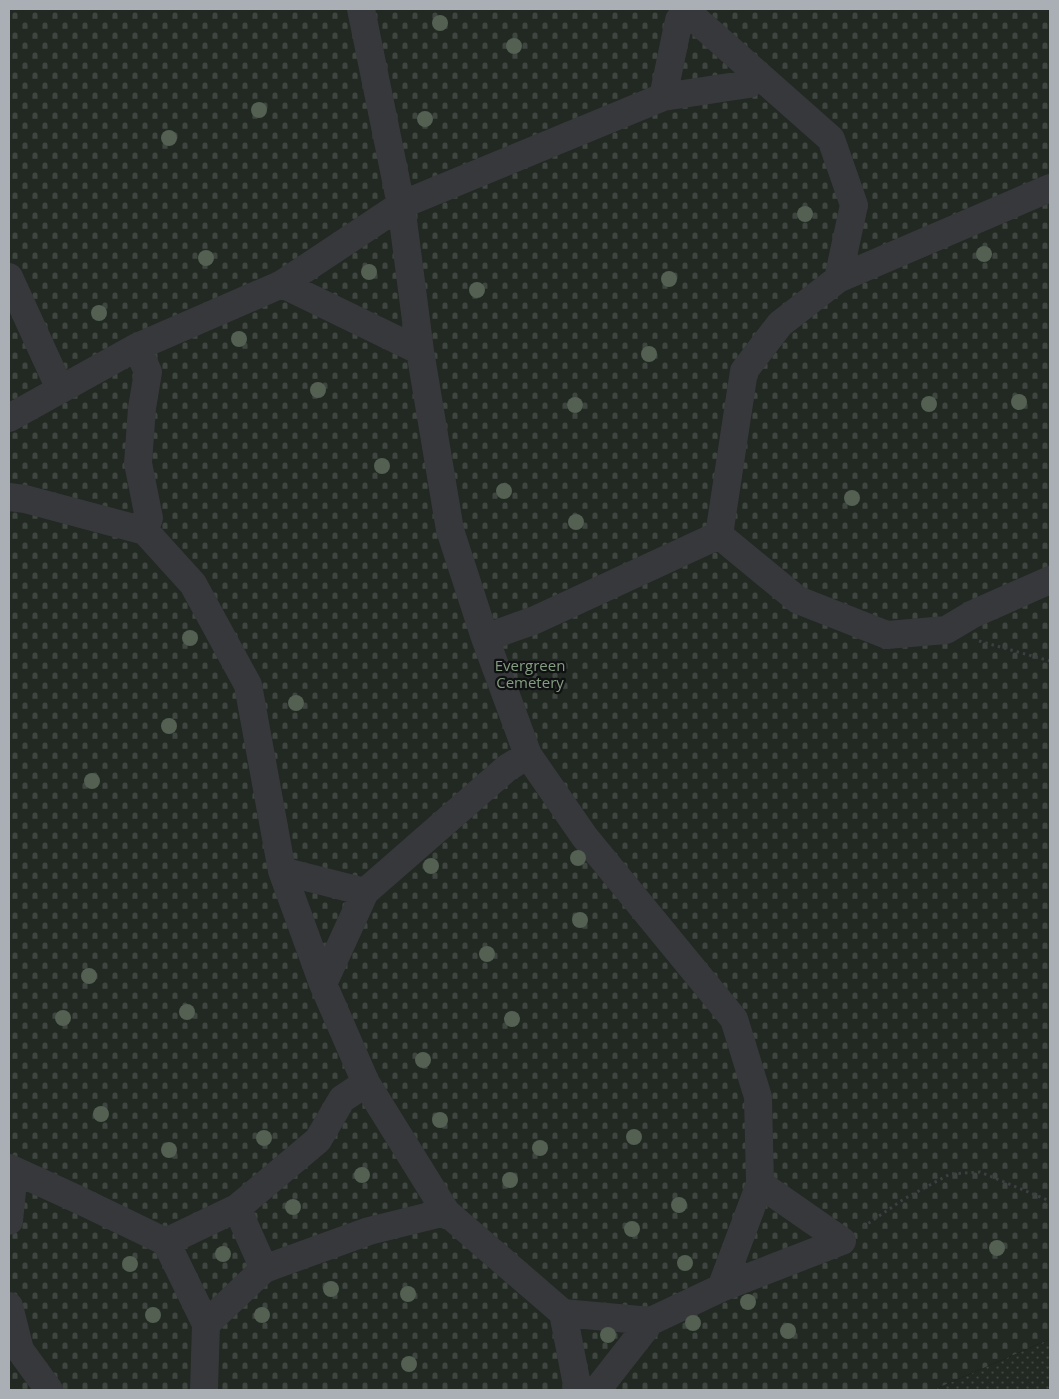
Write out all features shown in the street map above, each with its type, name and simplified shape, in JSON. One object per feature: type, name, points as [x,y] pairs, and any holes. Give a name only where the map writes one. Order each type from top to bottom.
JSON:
[{"type":"lane","points":[[361,9],[401,205],[420,352],[450,530],[485,638],[528,755],[584,836],[734,1019],[758,1097],[760,1184],[721,1288]]},
{"type":"lane","points":[[663,97],[679,20],[685,10],[831,139],[854,205],[838,279]]},
{"type":"lane","points":[[9,418],[136,347],[282,284],[401,205],[663,97],[749,84],[756,73]]},
{"type":"lane","points":[[719,535],[744,371],[780,324],[838,279],[1050,188]]},
{"type":"lane","points":[[9,277],[60,389]]},
{"type":"lane","points":[[282,284],[420,352]]},
{"type":"lane","points":[[136,347],[148,372],[142,408],[138,463],[149,518],[145,531]]},
{"type":"lane","points":[[9,497],[25,499],[145,531],[193,584],[248,685],[282,871],[323,984],[366,1083],[446,1212],[563,1313],[651,1321]]},
{"type":"lane","points":[[719,535],[798,600],[887,635],[946,630],[973,614],[1050,580]]},
{"type":"lane","points":[[485,638],[535,620],[719,535]]},
{"type":"lane","points":[[323,984],[365,892],[507,768],[528,755]]},
{"type":"lane","points":[[282,871],[365,892]]},
{"type":"lane","points":[[166,1242],[237,1208],[318,1140],[342,1099],[366,1083]]},
{"type":"lane","points":[[9,1221],[11,1170],[77,1199],[166,1242],[206,1324],[204,1390]]},
{"type":"lane","points":[[760,1184],[842,1241]]},
{"type":"lane","points":[[237,1208],[264,1269]]},
{"type":"lane","points":[[206,1324],[264,1269],[370,1231],[446,1212]]},
{"type":"lane","points":[[597,1390],[651,1321],[721,1288],[842,1241]]},
{"type":"lane","points":[[9,1306],[20,1350],[49,1390]]},
{"type":"lane","points":[[563,1313],[578,1390]]},
{"type":"path","points":[[946,630],[976,641],[1050,662]]},
{"type":"path","points":[[842,1241],[904,1199],[950,1174],[980,1172],[1050,1201]]},
{"type":"green space","name":"Evergreen Cemetery","points":[[9,9],[1050,9],[1050,1339],[933,1390],[9,1390]]},
{"type":"green space","points":[[1050,1339],[1050,1390],[933,1390]]}]
